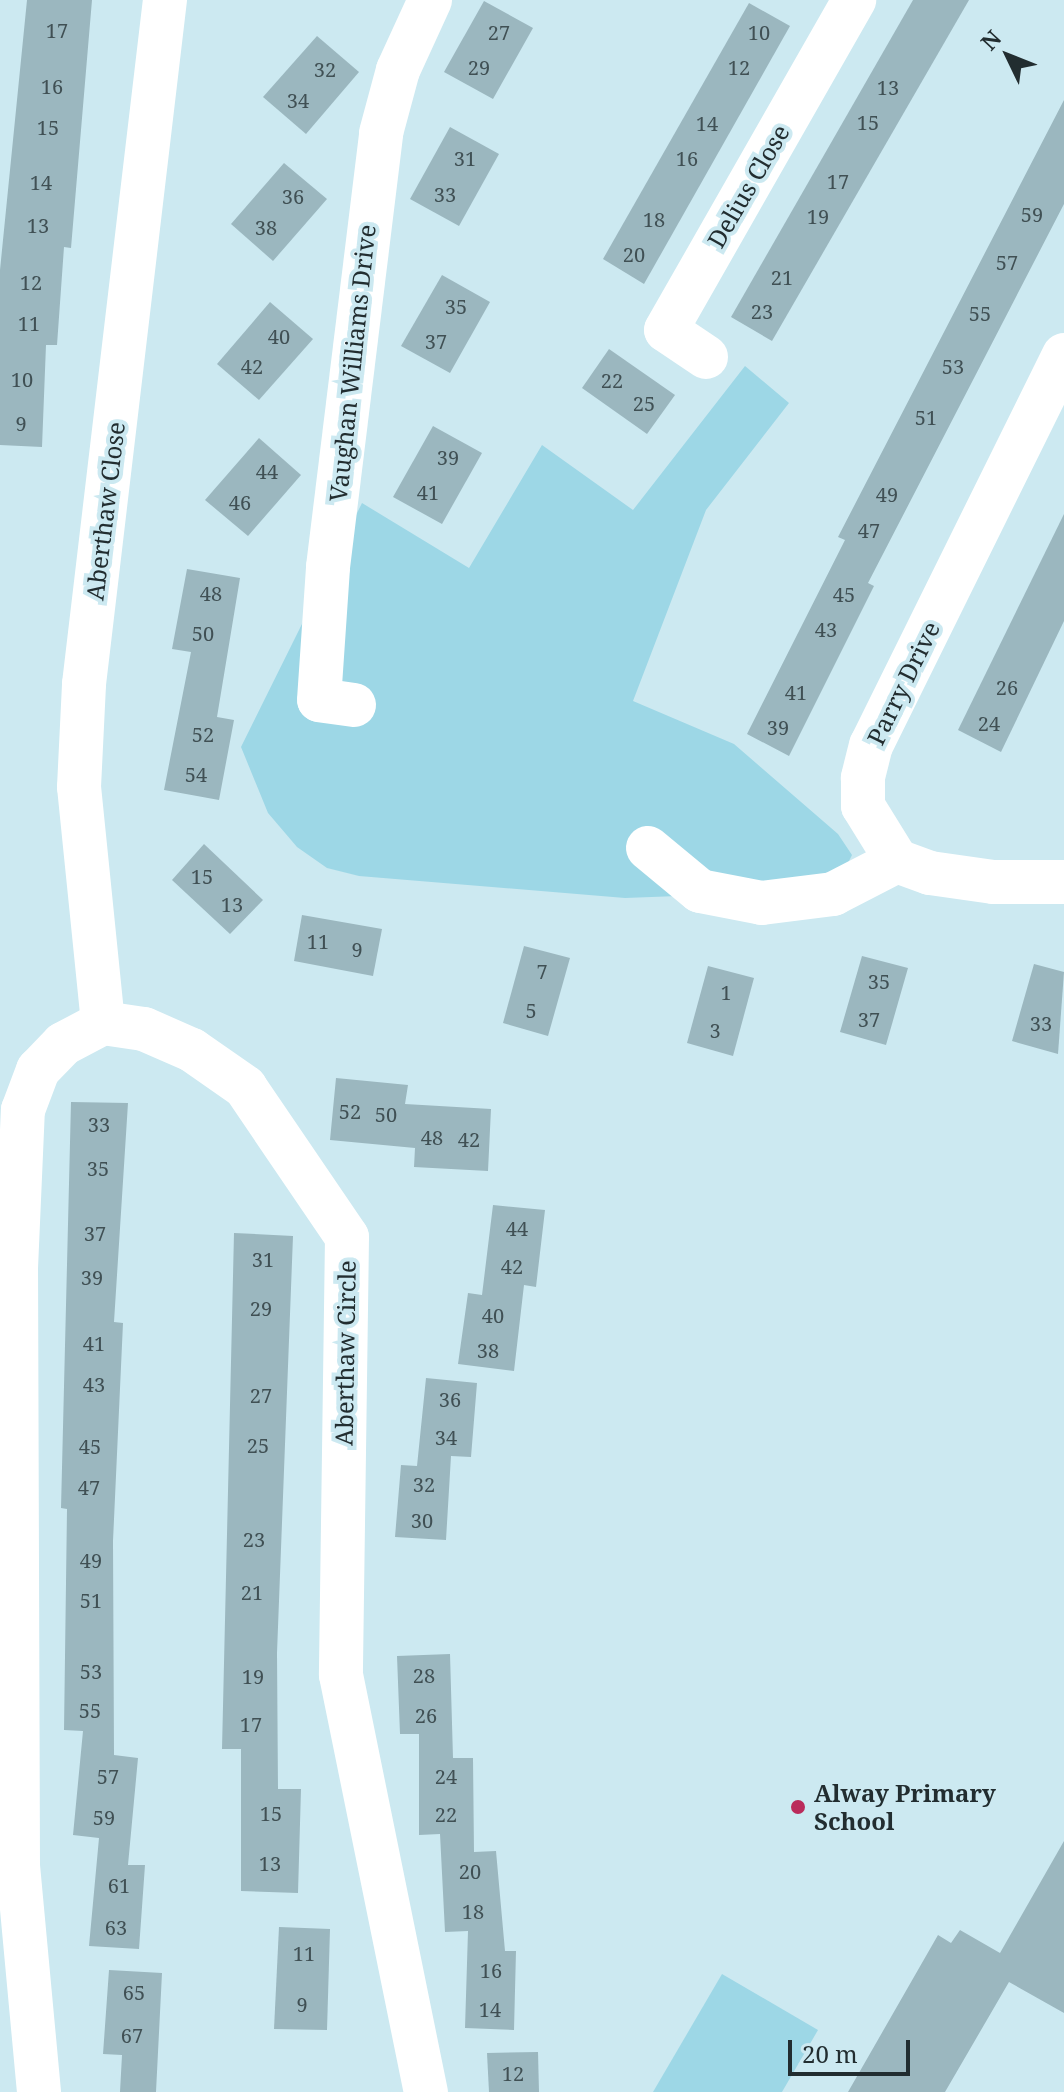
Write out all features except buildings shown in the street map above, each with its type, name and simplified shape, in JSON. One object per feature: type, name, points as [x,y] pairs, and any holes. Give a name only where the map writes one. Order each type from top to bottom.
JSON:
[{"type":"street","name":"Aberthaw Close","points":[[103,1023],[79,787],[84,684],[165,0]]},
{"type":"street","name":"Vaughan Williams Drive","points":[[354,705],[319,700],[328,567],[381,133],[398,70],[430,0]]},
{"type":"street","name":"Delius Close","points":[[706,357],[666,330],[854,0]]},
{"type":"street","name":"Parry Drive","points":[[897,861],[863,806],[871,745],[1064,355]]},
{"type":"street","points":[[648,848],[700,891],[762,903],[833,894],[897,861],[930,873],[993,882],[1064,882]]},
{"type":"street","points":[[39,2092],[18,1867],[16,1268],[23,1110],[38,1070],[63,1044],[103,1023]]},
{"type":"street","name":"Aberthaw Circle","points":[[103,1023],[144,1029],[192,1050],[245,1087],[347,1237],[341,1675],[426,2092]]},
{"type":"shaded area","points":[[745,366],[789,403],[706,510],[633,701],[734,744],[838,834],[852,855],[844,871],[781,892],[625,898],[359,876],[327,868],[297,847],[268,813],[241,747],[362,503],[469,568],[542,445],[633,510]]},
{"type":"shaded area","points":[[722,1974],[818,2030],[782,2092],[653,2092]]},
{"type":"place","name":"Alway Primary School","points":[[798,1807]]}]
